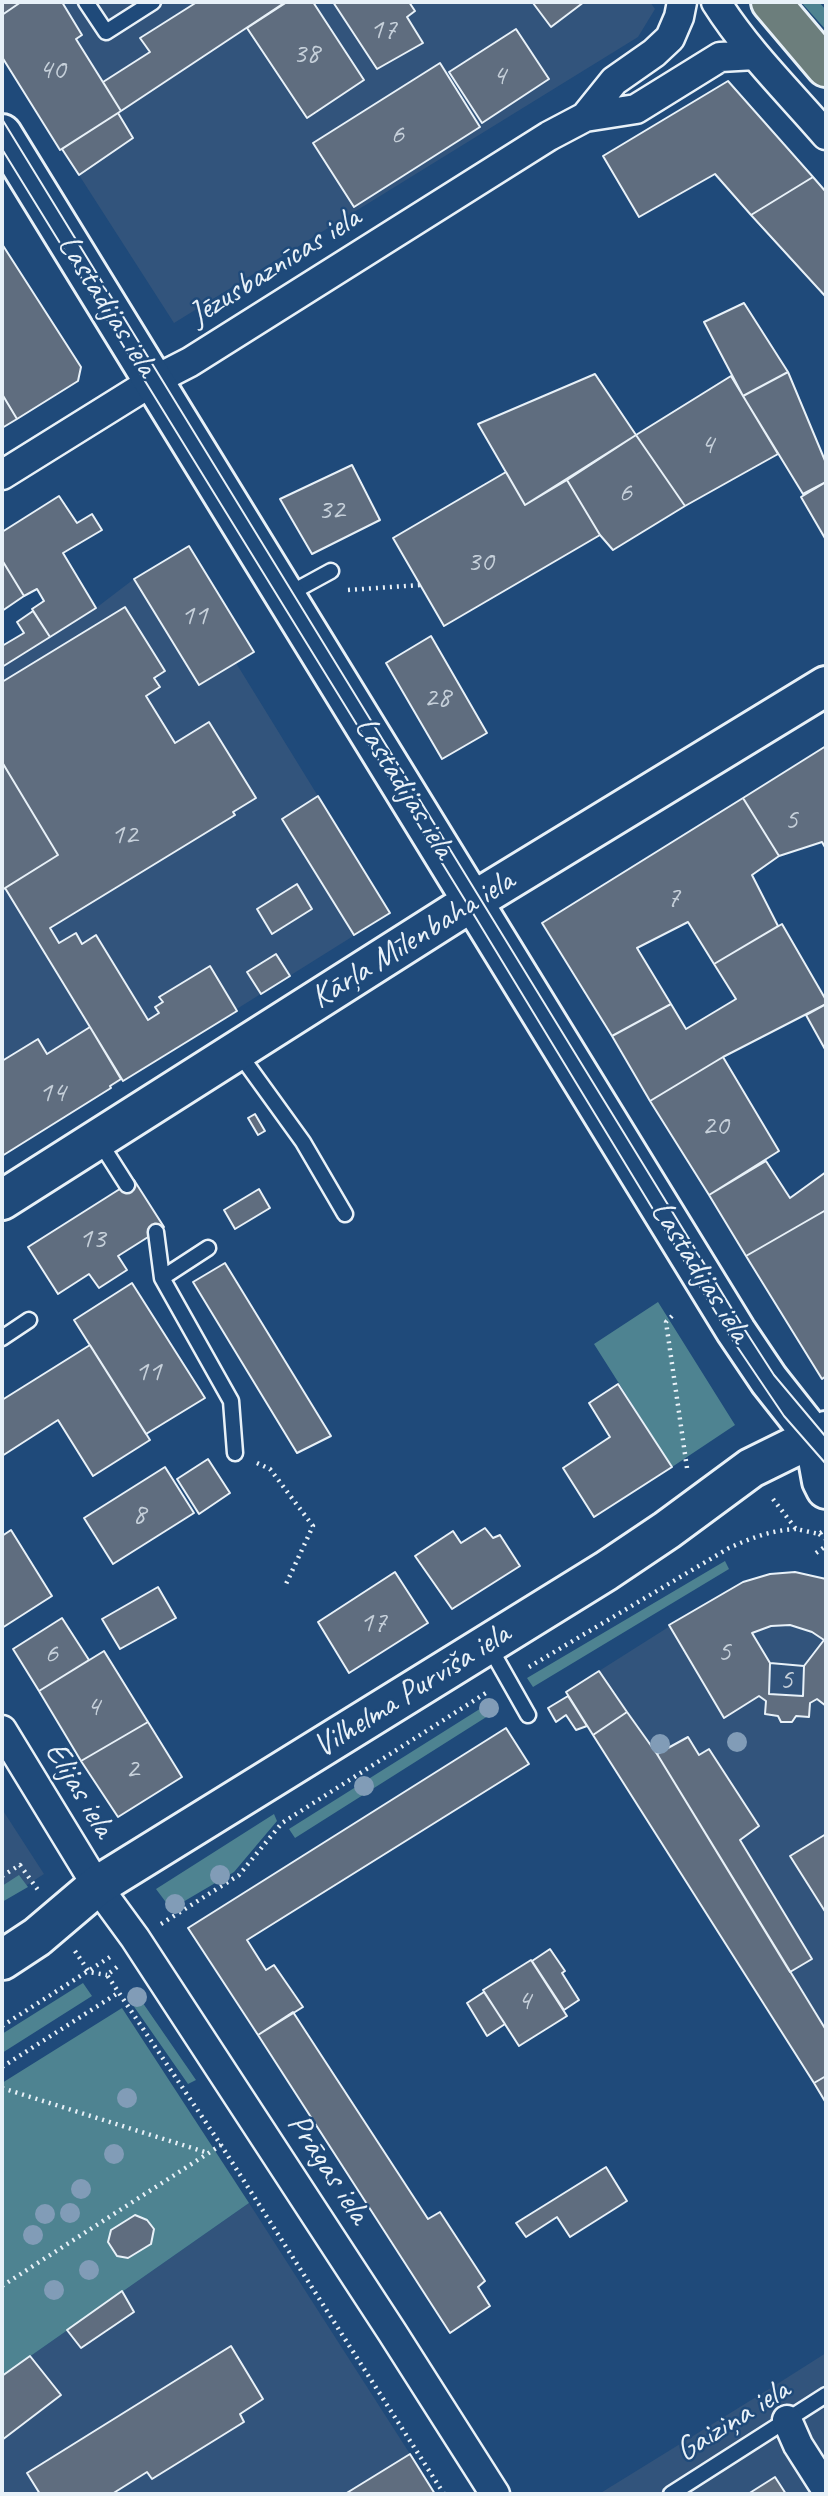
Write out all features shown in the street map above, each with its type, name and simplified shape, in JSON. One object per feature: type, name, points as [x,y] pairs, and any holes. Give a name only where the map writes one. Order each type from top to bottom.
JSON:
[{"type":"main road","points":[[772,3],[826,67]]},
{"type":"street","name":"Jēzusbaznīcas iela","points":[[585,117],[614,81],[654,53],[670,38],[682,2]]},
{"type":"street","points":[[716,2],[755,55],[826,135]]},
{"type":"street","name":"Jēzusbaznīcas iela","points":[[2,475],[153,381],[190,362],[549,136],[585,117],[636,109],[720,57],[755,55]]},
{"type":"street","name":"Lastādijas iela","points":[[2,134],[736,1331],[769,1380],[822,1435],[822,1481],[826,1489]]},
{"type":"street","name":"Kārļa Mīlenbaha iela","points":[[2,1200],[474,902],[826,686]]},
{"type":"street","name":"Vilhelma Purvīša iela","points":[[2,1960],[37,1937],[97,1886],[488,1645],[657,1537],[751,1468],[822,1435]]},
{"type":"street","name":"Elijas iela","points":[[2,1730],[97,1886]]},
{"type":"street","name":"Prāgas iela","points":[[97,1886],[135,1938],[495,2494]]},
{"type":"street","points":[[787,2420],[798,2445],[826,2489]]},
{"type":"lane","points":[[86,2],[106,32],[153,2]]},
{"type":"lane","points":[[286,596],[331,571]]},
{"type":"lane","points":[[237,1051],[303,1142],[345,1214]]},
{"type":"lane","points":[[98,1140],[127,1185]]},
{"type":"lane","points":[[156,1232],[162,1278],[231,1401],[235,1453]]},
{"type":"lane","points":[[162,1278],[208,1248]]},
{"type":"lane","points":[[2,1338],[29,1320]]},
{"type":"lane","points":[[488,1645],[528,1715]]},
{"type":"lane","name":"Gaiziņa iela","points":[[671,2494],[826,2395]]},
{"type":"path","points":[[343,591],[420,586]]},
{"type":"path","points":[[672,1316],[666,1322],[687,1468]]},
{"type":"path","points":[[235,1453],[271,1469],[313,1526],[286,1584]]},
{"type":"path","points":[[2,2026],[89,1972],[135,1938],[169,1920],[239,1875],[282,1823],[508,1679],[729,1548],[757,1536],[796,1529]]},
{"type":"path","points":[[818,1534],[826,1539]]},
{"type":"path","points":[[816,1553],[826,1546]]},
{"type":"path","points":[[2,1877],[20,1866],[31,1878]]},
{"type":"path","points":[[2,2067],[118,1993],[221,2145],[444,2494]]},
{"type":"path","points":[[2,2088],[209,2153]]},
{"type":"path","points":[[2,2277],[4,2285],[221,2145]]},
{"type":"shaded area","points":[[2,2],[650,2],[655,9],[638,37],[174,323],[2,55]]},
{"type":"shaded area","points":[[134,579],[199,685],[236,663],[390,913],[2,1156],[2,667],[96,608]]},
{"type":"shaded area","points":[[795,1572],[826,1579],[826,2030],[657,1754],[599,1671],[727,1590],[757,1577]]},
{"type":"shaded area","points":[[2,1809],[44,1874],[2,1901]]},
{"type":"shaded area","points":[[249,2203],[410,2454],[423,2494],[2,2494],[2,2376]]},
{"type":"shaded area","points":[[826,2353],[826,2494],[599,2494],[774,2386]]},
{"type":"green space","points":[[801,2],[819,2],[826,10],[826,30]]},
{"type":"green space","points":[[658,1302],[735,1425],[672,1467],[594,1344]]},
{"type":"green space","points":[[725,1561],[729,1569],[533,1687],[527,1678]]},
{"type":"green space","points":[[494,1700],[499,1709],[295,1838],[289,1829]]},
{"type":"green space","points":[[274,1814],[277,1821],[234,1872],[171,1909],[156,1889]]},
{"type":"green space","points":[[19,1875],[28,1887],[2,1902],[2,1886]]},
{"type":"green space","points":[[83,1983],[92,1996],[2,2053],[2,2034]]},
{"type":"green space","points":[[136,1993],[196,2080],[188,2084],[128,1998]]},
{"type":"green space","points":[[122,2008],[249,2203],[2,2376],[2,2083]]},
{"type":"building","points":[[2,2],[21,2],[2,15]]},
{"type":"building","points":[[21,2],[62,2],[82,35],[76,39],[121,111],[60,150],[2,57],[2,15]]},
{"type":"building","points":[[197,2],[284,3],[121,111],[103,82],[150,52],[140,38]]},
{"type":"building","points":[[287,2],[313,2],[364,80],[307,118],[247,28]]},
{"type":"building","points":[[333,2],[409,2],[415,11],[407,17],[423,43],[377,69]]},
{"type":"building","points":[[584,2],[551,27],[533,3]]},
{"type":"building","points":[[516,29],[549,79],[482,123],[449,72]]},
{"type":"building","points":[[440,63],[480,127],[354,207],[313,143]]},
{"type":"building","points":[[728,81],[813,177],[751,215],[715,174],[639,217],[603,156]]},
{"type":"building","points":[[118,113],[133,138],[79,175],[62,149]]},
{"type":"building","points":[[813,177],[826,192],[826,297],[751,215]]},
{"type":"building","points":[[2,244],[81,367],[78,381],[17,419],[2,394]]},
{"type":"building","points":[[744,303],[788,372],[743,396],[704,322]]},
{"type":"building","points":[[788,372],[826,463],[826,482],[803,494],[743,396]]},
{"type":"building","points":[[595,374],[636,435],[525,505],[478,424]]},
{"type":"building","points":[[731,376],[778,454],[685,506],[636,435]]},
{"type":"building","points":[[2,394],[17,419],[2,428]]},
{"type":"building","points":[[636,435],[685,506],[613,550],[600,535],[567,480]]},
{"type":"building","points":[[352,465],[380,520],[312,554],[280,499]]},
{"type":"building","points":[[506,472],[525,505],[567,480],[600,535],[444,626],[393,538]]},
{"type":"building","points":[[826,482],[826,540],[801,497]]},
{"type":"building","points":[[59,496],[77,523],[92,514],[102,530],[63,553],[96,608],[50,637],[32,609],[44,601],[37,589],[24,596],[2,560],[2,532]]},
{"type":"building","points":[[189,546],[254,652],[199,685],[134,579]]},
{"type":"building","points":[[2,560],[24,596],[2,611]]},
{"type":"building","points":[[125,607],[165,671],[154,678],[160,687],[146,696],[175,743],[209,722],[256,798],[233,812],[235,815],[50,928],[59,943],[76,933],[82,944],[96,935],[148,1020],[159,1013],[155,1007],[163,1002],[159,997],[210,966],[237,1011],[123,1081],[5,888],[58,855],[2,762],[2,682]]},
{"type":"building","points":[[33,611],[50,637],[2,667],[2,646],[24,633],[17,622]]},
{"type":"building","points":[[431,636],[487,733],[442,759],[386,663]]},
{"type":"building","points":[[826,746],[826,849],[822,842],[779,856],[743,798]]},
{"type":"building","points":[[2,762],[58,855],[2,890]]},
{"type":"building","points":[[318,796],[390,913],[354,935],[282,819]]},
{"type":"building","points":[[743,798],[779,856],[752,875],[778,926],[714,964],[688,922],[637,948],[671,1004],[612,1036],[542,923]]},
{"type":"building","points":[[297,884],[312,909],[272,934],[257,909]]},
{"type":"building","points":[[782,924],[826,1004],[723,1057],[650,1101],[612,1036],[671,1004],[686,1029],[736,999],[714,964]]},
{"type":"building","points":[[276,954],[290,976],[261,994],[247,972]]},
{"type":"building","points":[[826,1004],[826,1051],[806,1015]]},
{"type":"building","points":[[90,1027],[121,1079],[110,1086],[111,1088],[2,1156],[2,1061],[38,1039],[47,1054]]},
{"type":"building","points":[[723,1057],[779,1151],[709,1195],[650,1101]]},
{"type":"building","points":[[255,1114],[265,1131],[258,1135],[248,1118]]},
{"type":"building","points":[[766,1161],[790,1198],[826,1172],[826,1210],[746,1256],[709,1195]]},
{"type":"building","points":[[134,1180],[164,1227],[118,1256],[127,1270],[99,1288],[89,1274],[58,1294],[28,1247]]},
{"type":"building","points":[[259,1189],[270,1208],[235,1229],[224,1210]]},
{"type":"building","points":[[826,1210],[826,1376],[822,1379],[746,1256]]},
{"type":"building","points":[[225,1263],[331,1436],[297,1453],[193,1282]]},
{"type":"building","points":[[132,1283],[205,1398],[146,1434],[74,1320]]},
{"type":"building","points":[[90,1345],[150,1440],[93,1476],[58,1420],[2,1456],[2,1400]]},
{"type":"building","points":[[618,1384],[672,1467],[594,1517],[563,1468],[610,1437],[589,1403]]},
{"type":"building","points":[[208,1459],[230,1493],[199,1514],[177,1479]]},
{"type":"building","points":[[165,1467],[194,1513],[113,1564],[84,1518]]},
{"type":"building","points":[[485,1528],[493,1538],[500,1535],[520,1566],[452,1609],[415,1556],[453,1531],[461,1543]]},
{"type":"building","points":[[11,1530],[52,1596],[2,1628],[2,1536]]},
{"type":"building","points":[[395,1572],[428,1623],[349,1673],[318,1622]]},
{"type":"building","points":[[795,1572],[826,1579],[826,1706],[817,1699],[810,1703],[809,1717],[796,1716],[792,1722],[781,1722],[778,1716],[765,1714],[766,1701],[759,1696],[724,1718],[669,1625],[743,1582],[770,1574]],"holes":[[[790,1625],[812,1632],[824,1640],[804,1666],[770,1663],[752,1633],[771,1626]]]},
{"type":"building","points":[[158,1587],[176,1618],[120,1649],[102,1619]]},
{"type":"building","points":[[62,1618],[89,1660],[39,1691],[13,1649]]},
{"type":"building","points":[[104,1651],[148,1722],[81,1761],[39,1691]]},
{"type":"building","points":[[770,1663],[804,1666],[803,1696],[769,1694]]},
{"type":"building","points":[[599,1671],[627,1712],[593,1735],[566,1692]]},
{"type":"building","points":[[568,1696],[587,1726],[576,1730],[566,1715],[556,1722],[548,1708]]},
{"type":"building","points":[[627,1712],[657,1754],[826,2030],[826,2076],[814,2083],[593,1735]]},
{"type":"building","points":[[148,1722],[182,1777],[118,1817],[81,1761]]},
{"type":"building","points":[[506,1728],[529,1764],[247,1940],[266,1970],[274,1965],[303,2007],[258,2035],[188,1928]]},
{"type":"building","points":[[688,1737],[699,1755],[709,1749],[759,1826],[740,1840],[812,1959],[790,1972],[657,1754]]},
{"type":"building","points":[[826,1834],[826,1913],[790,1856]]},
{"type":"building","points":[[550,1949],[565,1971],[562,1973],[579,2000],[564,2010],[532,1961]]},
{"type":"building","points":[[531,1960],[567,2016],[519,2046],[483,1990]]},
{"type":"building","points":[[484,1992],[505,2024],[487,2036],[467,2003]]},
{"type":"building","points":[[293,2012],[428,2219],[440,2212],[485,2281],[478,2287],[490,2306],[450,2333],[258,2035]]},
{"type":"building","points":[[826,2076],[826,2103],[814,2083]]},
{"type":"building","points":[[606,2167],[627,2201],[570,2237],[557,2217],[526,2237],[516,2223]]},
{"type":"building","points":[[135,2215],[147,2220],[154,2229],[151,2244],[128,2258],[117,2256],[108,2242],[111,2230]]},
{"type":"building","points":[[122,2291],[134,2312],[81,2348],[67,2330]]},
{"type":"building","points":[[231,2346],[263,2399],[240,2414],[244,2422],[152,2479],[147,2472],[112,2494],[40,2494],[27,2473]]},
{"type":"building","points":[[30,2356],[61,2395],[2,2440],[2,2376]]},
{"type":"building","points":[[410,2454],[435,2494],[345,2494]]},
{"type":"building","points":[[775,2477],[786,2494],[748,2494]]},
{"type":"tram line","points":[[2,119],[743,1327],[774,1375],[826,1437]]},
{"type":"tram line","points":[[2,149],[730,1336],[784,1416],[826,1464]]}]
